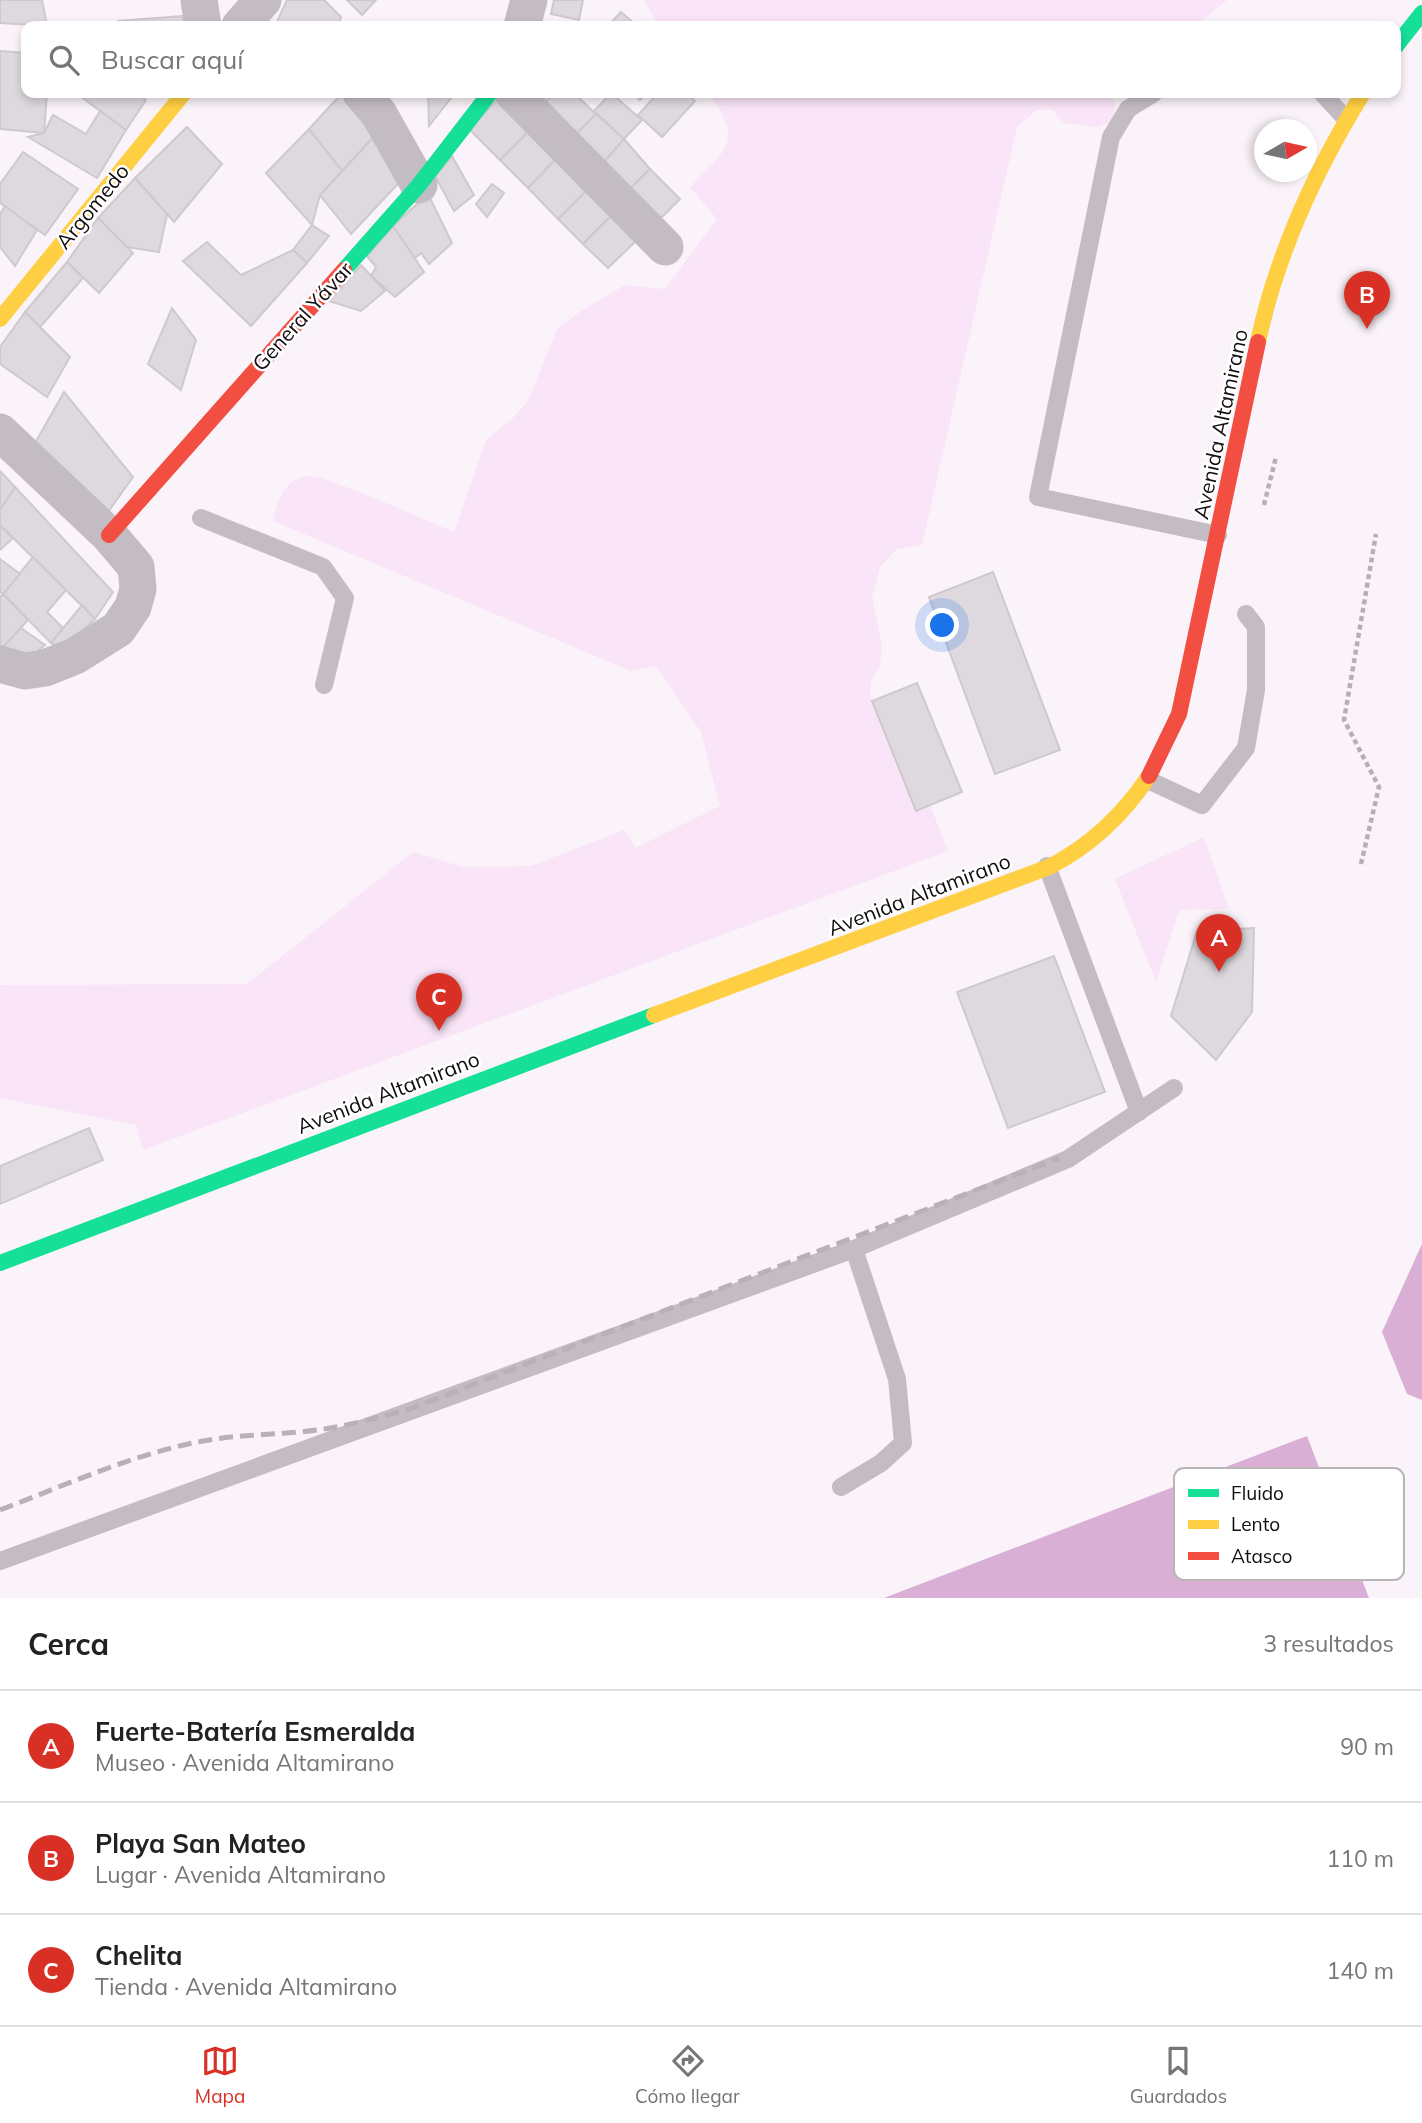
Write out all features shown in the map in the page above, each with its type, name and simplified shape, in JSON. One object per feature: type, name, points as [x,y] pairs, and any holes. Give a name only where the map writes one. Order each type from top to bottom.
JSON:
[{"type":"main road","points":[[1401,40],[1422,13]]},
{"type":"main road","name":"Argomedo","points":[[0,319],[180,98]]},
{"type":"main road","name":"General Yávar","points":[[109,535],[419,185],[486,98]]},
{"type":"main road","name":"Avenida Altamirano","points":[[0,1263],[1047,866],[1077,851],[1108,827],[1148,780],[1167,748],[1180,714],[1262,325],[1274,281],[1306,197],[1360,98]]},
{"type":"street","points":[[199,0],[202,21]]},
{"type":"street","points":[[244,21],[263,0]]},
{"type":"street","points":[[523,21],[529,0]]},
{"type":"street","points":[[365,98],[379,114],[419,185]]},
{"type":"street","points":[[518,98],[665,247]]},
{"type":"street","points":[[0,432],[109,535],[136,567],[138,589],[133,607],[117,629],[75,656],[45,668],[25,671],[0,664]]},
{"type":"lane","points":[[1146,98],[1128,109],[1111,137],[1038,496],[1218,535]]},
{"type":"lane","points":[[1327,98],[1346,119]]},
{"type":"lane","points":[[201,519],[323,567],[345,598],[324,685]]},
{"type":"lane","points":[[1148,780],[1202,805],[1247,748],[1256,690],[1256,627],[1245,614]]},
{"type":"lane","points":[[1047,866],[1139,1112]]},
{"type":"lane","points":[[0,1561],[854,1249],[1068,1159],[1174,1088]]},
{"type":"lane","points":[[841,1488],[881,1463],[904,1443],[897,1379],[854,1249]]},
{"type":"path","points":[[1263,481],[1264,505],[1276,457]]},
{"type":"path","points":[[1360,864],[1378,787],[1344,720],[1376,534]]},
{"type":"shaded area","points":[[644,0],[1227,0],[1201,21],[656,21]]},
{"type":"shaded area","points":[[712,98],[1114,98],[1115,112],[1111,123],[1096,127],[1064,123],[1051,109],[1037,110],[1017,127],[922,545],[897,549],[880,567],[872,597],[882,646],[880,666],[871,681],[870,695],[916,810],[930,805],[948,851],[143,1150],[136,1125],[0,1098],[0,985],[247,984],[413,852],[463,867],[531,866],[624,830],[636,848],[720,806],[701,732],[656,666],[631,671],[273,521],[283,492],[292,482],[306,476],[354,490],[454,532],[486,440],[512,419],[528,401],[557,329],[625,285],[665,289],[717,219],[690,187],[714,163],[726,144],[728,134],[720,110]]},
{"type":"shaded area","points":[[1204,837],[1229,909],[1179,910],[1156,982],[1115,879]]},
{"type":"shaded area","points":[[1422,1244],[1422,1400],[1407,1394],[1382,1332]]},
{"type":"shaded area","points":[[1307,1436],[1319,1468],[1223,1468]]},
{"type":"shaded area","points":[[1174,1487],[1174,1580],[1362,1580],[1369,1598],[884,1598]]},
{"type":"building","points":[[0,0],[42,0],[46,21],[21,21],[21,24],[0,23]]},
{"type":"building","points":[[287,0],[324,0],[341,17],[340,21],[277,21]]},
{"type":"building","points":[[347,0],[376,0],[362,15]]},
{"type":"building","points":[[554,0],[583,0],[579,20],[551,14]]},
{"type":"building","points":[[621,12],[631,21],[613,21]]},
{"type":"building","points":[[182,16],[184,21],[118,21]]},
{"type":"building","points":[[0,51],[21,53],[21,98],[47,98],[44,133],[0,129]]},
{"type":"building","points":[[83,98],[143,98],[146,100],[126,130]]},
{"type":"building","points":[[337,98],[357,98],[383,127],[342,171],[309,129]]},
{"type":"building","points":[[428,98],[451,98],[429,126]]},
{"type":"building","points":[[526,98],[550,98],[538,110]]},
{"type":"building","points":[[550,98],[579,98],[596,114],[569,141],[538,110]]},
{"type":"building","points":[[606,98],[617,98],[642,120],[624,139],[594,111]]},
{"type":"building","points":[[653,98],[692,98],[695,101],[662,137],[638,115]]},
{"type":"building","points":[[497,100],[528,132],[500,160],[469,129]]},
{"type":"building","points":[[100,111],[126,130],[97,178],[28,137],[44,133],[53,115],[86,134]]},
{"type":"building","points":[[596,114],[624,139],[598,169],[569,141]]},
{"type":"building","points":[[187,127],[222,164],[174,222],[135,178]]},
{"type":"building","points":[[383,127],[408,173],[351,234],[320,195]]},
{"type":"building","points":[[309,129],[342,171],[320,195],[312,225],[266,173]]},
{"type":"building","points":[[528,132],[556,159],[528,188],[500,160]]},
{"type":"building","points":[[624,139],[650,169],[624,195],[598,169]]},
{"type":"building","points":[[23,152],[78,189],[45,235],[0,203],[0,184]]},
{"type":"building","points":[[452,156],[474,195],[454,211],[435,176]]},
{"type":"building","points":[[556,159],[587,190],[558,219],[528,188]]},
{"type":"building","points":[[650,169],[680,199],[654,225],[624,195]]},
{"type":"building","points":[[135,178],[167,214],[159,252],[127,247],[98,218]]},
{"type":"building","points":[[492,184],[504,193],[487,217],[476,204]]},
{"type":"building","points":[[587,190],[612,215],[583,244],[558,219]]},
{"type":"building","points":[[428,194],[452,243],[429,264],[421,253],[415,258],[393,226]]},
{"type":"building","points":[[5,206],[37,230],[15,266],[0,247],[0,214]]},
{"type":"building","points":[[612,215],[637,240],[608,268],[583,244]]},
{"type":"building","points":[[98,218],[133,253],[99,293],[67,262]]},
{"type":"building","points":[[312,225],[329,236],[307,263],[293,250]]},
{"type":"building","points":[[393,226],[424,272],[395,297],[371,276],[376,267],[367,256]]},
{"type":"building","points":[[207,242],[241,275],[293,250],[307,263],[251,326],[183,261]]},
{"type":"building","points":[[67,262],[83,278],[40,327],[25,312]]},
{"type":"building","points":[[361,265],[385,291],[361,311],[329,301]]},
{"type":"building","points":[[172,308],[196,340],[181,390],[148,364]]},
{"type":"building","points":[[25,312],[70,357],[47,397],[0,364],[0,347]]},
{"type":"building","points":[[64,392],[133,477],[103,519],[35,443]]},
{"type":"building","points":[[0,471],[15,487],[0,510]]},
{"type":"building","points":[[15,487],[113,592],[95,619],[0,525],[0,510]]},
{"type":"building","points":[[0,525],[13,538],[0,550]]},
{"type":"building","points":[[33,557],[66,590],[47,612],[63,628],[51,643],[3,594]]},
{"type":"building","points":[[0,559],[20,574],[3,594],[0,592]]},
{"type":"building","points":[[993,572],[1060,750],[995,774],[929,597]]},
{"type":"building","points":[[3,594],[28,620],[3,647],[0,646],[0,597]]},
{"type":"building","points":[[82,605],[95,619],[63,649],[51,643]]},
{"type":"building","points":[[21,628],[45,645],[28,659],[3,647]]},
{"type":"building","points":[[917,683],[962,792],[916,811],[872,701]]},
{"type":"building","points":[[1254,928],[1252,1012],[1216,1060],[1171,1016],[1197,931]]},
{"type":"building","points":[[1054,956],[1105,1092],[1008,1128],[957,992]]},
{"type":"building","points":[[89,1128],[103,1160],[0,1204],[0,1166]]},
{"type":"railway","points":[[0,1510],[100,1471],[177,1447],[227,1437],[327,1429],[410,1409],[1059,1158]]},
{"type":"traffic: fast","points":[[1401,40],[1422,13]]},
{"type":"traffic: fast","points":[[344,270],[419,185],[486,98]]},
{"type":"traffic: fast","points":[[0,1263],[654,1015]]},
{"type":"traffic: slow","points":[[0,319],[180,98]]},
{"type":"traffic: slow","points":[[1258,342],[1287,244],[1329,151],[1360,98]]},
{"type":"traffic: slow","points":[[654,1015],[1049,867],[1093,839],[1128,804],[1149,776]]},
{"type":"traffic: jam","points":[[109,535],[344,270]]},
{"type":"traffic: jam","points":[[1149,776],[1179,714],[1258,342]]},
{"type":"place","name":"Playa San Mateo","points":[[1367,329]]},
{"type":"place","name":"Fuerte-Batería Esmeralda","points":[[1219,972]]},
{"type":"place","name":"Chelita","points":[[439,1031]]}]
